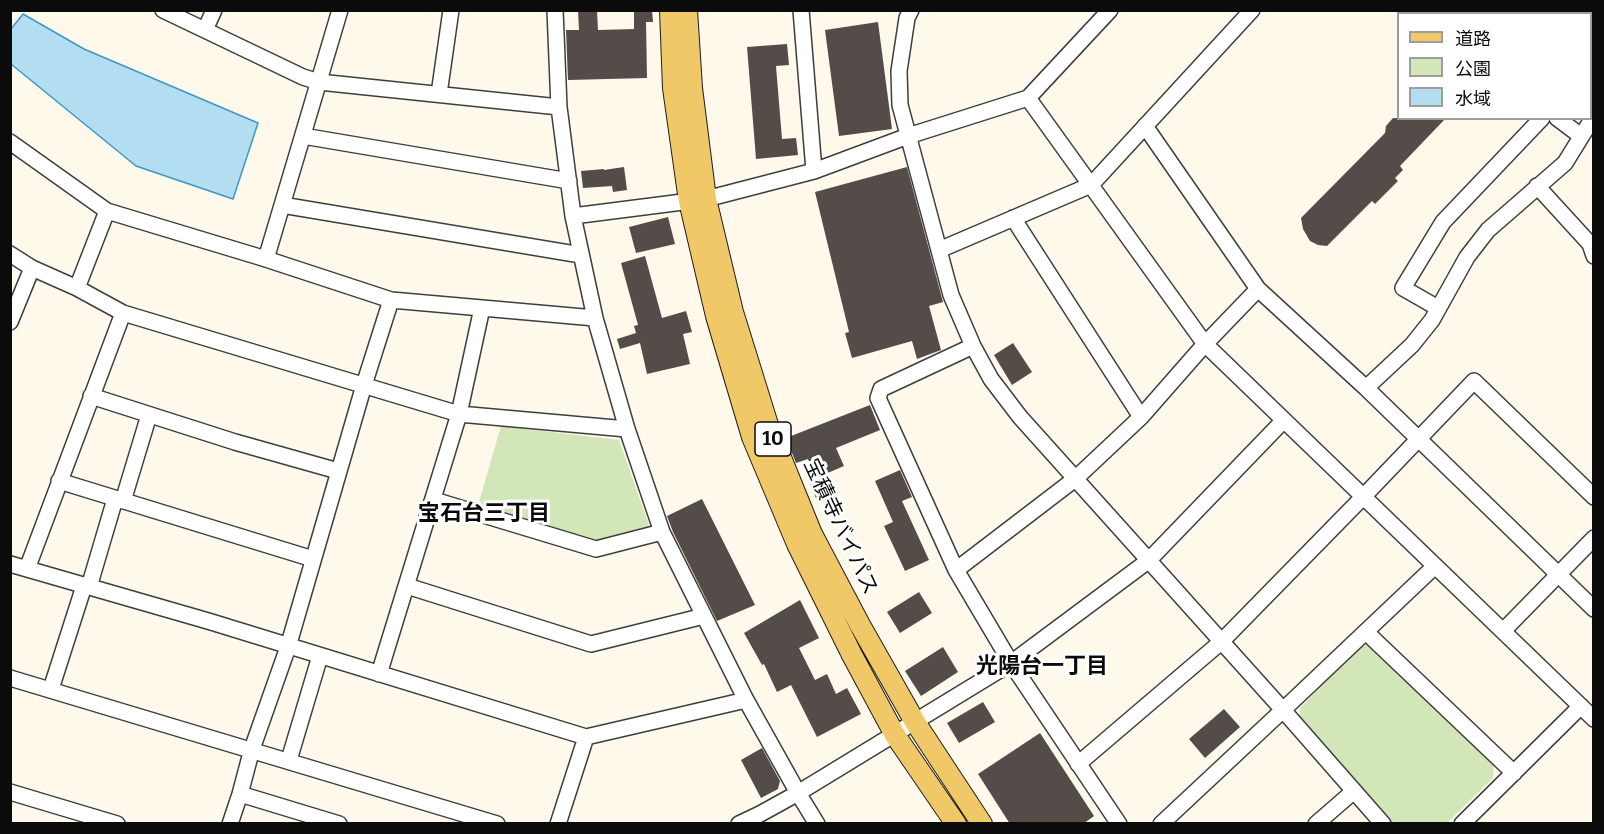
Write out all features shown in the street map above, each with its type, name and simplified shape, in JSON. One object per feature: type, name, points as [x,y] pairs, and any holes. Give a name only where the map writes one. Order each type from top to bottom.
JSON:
[{"type":"main road","name":"宝積寺バイパス","points":[[670,10],[673,88],[698,200],[716,316],[752,436],[797,544],[852,655],[895,735],[956,824]]},
{"type":"main road","name":"宝積寺バイパス","points":[[687,10],[698,200],[769,428],[812,534],[860,625],[915,722],[982,824]]},
{"type":"street","points":[[163,10],[303,77],[319,82],[559,107]]},
{"type":"street","points":[[205,30],[214,10]]},
{"type":"street","points":[[266,259],[340,10]]},
{"type":"street","points":[[440,94],[451,10]]},
{"type":"street","points":[[555,10],[559,107],[573,216],[595,318],[627,429],[662,532],[746,700],[817,824]]},
{"type":"street","points":[[801,10],[814,171]]},
{"type":"street","points":[[911,10],[907,18],[899,71],[900,105],[951,295],[973,346],[991,379],[1020,417],[1383,824]]},
{"type":"street","points":[[573,216],[698,200],[814,171],[908,136],[1028,98],[1110,10]]},
{"type":"street","points":[[939,250],[1091,185],[1252,10]]},
{"type":"street","points":[[1028,98],[1205,344],[1593,719]]},
{"type":"street","points":[[1438,308],[1403,288],[1443,222],[1540,120]]},
{"type":"street","points":[[1560,120],[1581,136]]},
{"type":"street","points":[[1366,388],[1412,345],[1432,320],[1467,257],[1488,230],[1564,163],[1591,120]]},
{"type":"street","points":[[1145,126],[1258,289],[1366,388],[1593,609]]},
{"type":"street","points":[[303,136],[569,181]]},
{"type":"street","points":[[10,142],[107,211],[391,300],[595,318]]},
{"type":"street","points":[[1537,186],[1590,244],[1593,256]]},
{"type":"street","points":[[282,205],[581,255]]},
{"type":"street","points":[[77,288],[107,211]]},
{"type":"street","points":[[1013,218],[1141,417]]},
{"type":"street","points":[[10,254],[32,268],[77,288],[123,313],[459,414],[627,429]]},
{"type":"street","points":[[10,322],[32,268]]},
{"type":"street","points":[[956,570],[1075,479],[1141,417],[1205,344],[1258,289]]},
{"type":"street","points":[[230,824],[252,750],[288,646],[363,386],[391,300]]},
{"type":"street","points":[[379,674],[459,414],[482,308]]},
{"type":"street","points":[[27,569],[123,313]]},
{"type":"street","points":[[973,346],[881,389],[878,398],[956,570],[1011,663],[1119,824]]},
{"type":"street","points":[[1078,764],[1221,642],[1474,381],[1590,488]]},
{"type":"street","points":[[91,396],[236,442],[338,471]]},
{"type":"street","points":[[51,689],[149,415]]},
{"type":"street","points":[[739,824],[798,793],[1011,663],[1148,561],[1284,420]]},
{"type":"street","points":[[59,481],[313,559]]},
{"type":"street","points":[[434,500],[596,549],[662,532]]},
{"type":"street","points":[[1503,631],[1593,538]]},
{"type":"street","points":[[10,564],[586,737],[746,700]]},
{"type":"street","points":[[1161,824],[1435,566]]},
{"type":"street","points":[[407,586],[591,644],[704,616]]},
{"type":"street","points":[[1366,632],[1514,773]]},
{"type":"street","points":[[290,760],[320,656]]},
{"type":"street","points":[[10,678],[290,760],[497,824]]},
{"type":"street","points":[[1462,824],[1581,706]]},
{"type":"street","points":[[558,824],[586,737]]},
{"type":"street","points":[[1316,824],[1354,791]]},
{"type":"street","points":[[10,792],[117,824]]},
{"type":"street","points":[[240,794],[339,824]]},
{"type":"green space","points":[[501,426],[619,440],[650,528],[595,543],[478,506]]},
{"type":"green space","points":[[1371,644],[1494,766],[1493,778],[1447,823],[1394,823],[1300,717],[1300,708],[1359,647]]},
{"type":"water","points":[[23,14],[84,49],[258,123],[233,199],[136,166],[11,64],[11,29]]},
{"type":"building","points":[[578,10],[597,10],[598,30],[634,29],[634,10],[652,10],[653,22],[646,22],[647,78],[568,80],[566,30],[579,30]]},
{"type":"building","points":[[878,22],[892,129],[839,136],[825,30]]},
{"type":"building","points":[[787,44],[789,65],[776,66],[782,139],[796,138],[798,155],[756,159],[747,47]]},
{"type":"building","points":[[1393,118],[1397,120],[1444,120],[1400,166],[1403,170],[1395,178],[1398,181],[1375,204],[1372,201],[1327,246],[1310,241],[1303,229],[1301,218],[1385,133],[1386,126]]},
{"type":"building","points":[[624,167],[627,190],[613,192],[612,186],[583,188],[581,171]]},
{"type":"building","points":[[907,167],[943,302],[929,306],[941,350],[917,359],[912,341],[852,358],[845,333],[849,332],[815,192]]},
{"type":"building","points":[[668,217],[675,244],[636,253],[629,227]]},
{"type":"building","points":[[645,256],[662,318],[686,311],[692,332],[683,334],[690,364],[647,374],[640,343],[620,349],[617,339],[636,333],[634,326],[638,325],[621,263]]},
{"type":"building","points":[[1013,343],[1032,372],[1012,385],[994,355]]},
{"type":"building","points":[[870,405],[880,430],[836,448],[844,466],[816,478],[808,459],[796,463],[786,438]]},
{"type":"building","points":[[900,470],[912,497],[902,501],[929,560],[905,571],[884,526],[893,522],[875,481]]},
{"type":"building","points":[[821,479],[827,493],[816,498],[810,484]]},
{"type":"building","points":[[702,499],[755,605],[717,621],[667,516]]},
{"type":"building","points":[[919,592],[932,613],[900,633],[887,612]]},
{"type":"building","points":[[800,600],[819,638],[799,648],[815,680],[827,674],[836,694],[847,688],[861,714],[817,737],[791,685],[777,692],[764,664],[762,665],[744,633]]},
{"type":"building","points":[[943,647],[958,672],[921,696],[905,671]]},
{"type":"building","points":[[983,702],[995,722],[959,743],[947,723]]},
{"type":"building","points":[[1224,709],[1240,727],[1205,758],[1189,739]]},
{"type":"building","points":[[1040,733],[1094,816],[1083,824],[1010,824],[978,774]]},
{"type":"building","points":[[762,748],[780,781],[778,789],[761,798],[741,760]]},
{"type":"district","name":"宝石台三丁目","points":[[484,514]]},
{"type":"district","name":"光陽台一丁目","points":[[1042,667]]}]
